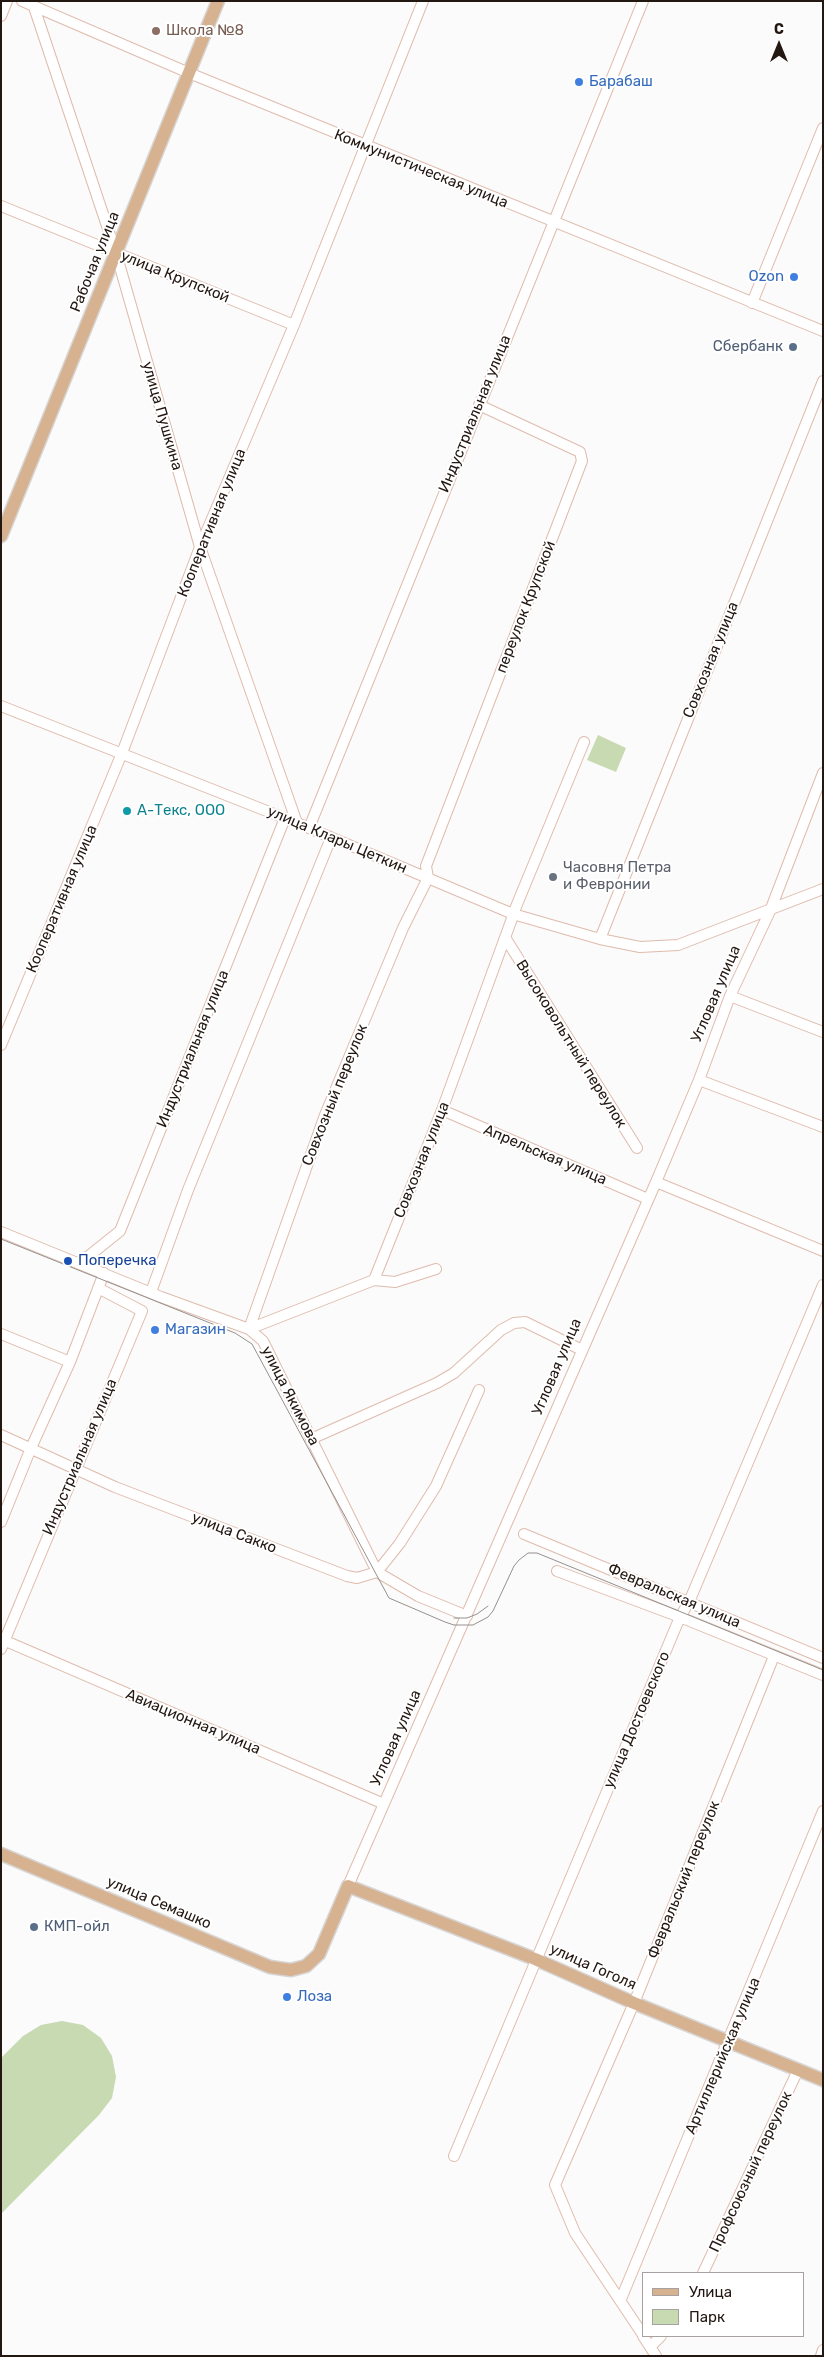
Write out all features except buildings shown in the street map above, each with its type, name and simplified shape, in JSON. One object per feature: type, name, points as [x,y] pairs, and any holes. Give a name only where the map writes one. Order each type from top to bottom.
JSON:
[{"type":"main road","name":"Рабочая улица","points":[[1,536],[218,1]]},
{"type":"main road","name":"улица Семашко","points":[[1,1854],[270,1967],[291,1970],[306,1966]]},
{"type":"main road","name":"улица Гоголя","points":[[348,1886],[536,1960],[634,2003],[823,2080]]},
{"type":"main road","name":"Угловая улица","points":[[306,1966],[318,1954],[348,1886]]},
{"type":"street","points":[[1,16],[7,1]]},
{"type":"street","name":"Коммунистическая улица","points":[[22,1],[189,74],[823,331]]},
{"type":"street","name":"Кооперативная улица","points":[[1,1045],[122,753],[200,547],[294,325],[423,1]]},
{"type":"street","name":"Индустриальная улица","points":[[309,828],[643,1]]},
{"type":"street","name":"улица Пушкина","points":[[34,7],[116,254],[200,547],[297,823]]},
{"type":"street","points":[[752,303],[823,128]]},
{"type":"street","name":"улица Крупской","points":[[1,206],[294,325]]},
{"type":"street","name":"Совхозная улица","points":[[600,940],[823,381]]},
{"type":"street","name":"переулок Крупской","points":[[428,878],[426,866],[582,461],[580,452],[479,406]]},
{"type":"street","name":"улица Клары Цеткин","points":[[1,706],[285,818],[514,914],[600,940],[640,947],[678,945],[823,889]]},
{"type":"street","name":"Совхозная улица","points":[[374,1280],[442,1110],[514,914],[584,742]]},
{"type":"street","name":"Угловая улица","points":[[348,1886],[656,1182],[699,1080],[730,996],[770,911],[823,773]]},
{"type":"street","name":"Индустриальная улица","points":[[80,1264],[120,1231],[285,818]]},
{"type":"street","points":[[150,1292],[188,1190],[332,838]]},
{"type":"street","name":"Совхозный переулок","points":[[249,1329],[325,1115],[403,928],[428,878]]},
{"type":"street","name":"Высоковольтный переулок","points":[[506,939],[637,1148]]},
{"type":"street","points":[[730,996],[823,1032]]},
{"type":"street","points":[[699,1080],[823,1127]]},
{"type":"street","name":"Апрельская улица","points":[[442,1110],[648,1199]]},
{"type":"street","points":[[656,1182],[823,1251]]},
{"type":"street","name":"улица Якимова","points":[[1,1232],[150,1292],[249,1329],[263,1341],[376,1572]]},
{"type":"street","points":[[249,1329],[374,1280],[395,1282],[436,1268]]},
{"type":"street","points":[[1,1522],[31,1448],[70,1362],[104,1273]]},
{"type":"street","name":"улица Достоевского","points":[[454,2156],[680,1617],[689,1602],[823,1285]]},
{"type":"street","name":"Индустриальная улица","points":[[2,1643],[142,1311],[98,1288]]},
{"type":"street","points":[[312,1439],[437,1383],[454,1372],[501,1330],[514,1322],[525,1322],[582,1350]]},
{"type":"street","points":[[1,1334],[70,1362]]},
{"type":"street","points":[[467,1616],[418,1596],[376,1572],[400,1543],[436,1486],[479,1390]]},
{"type":"street","name":"улица Сакко","points":[[1,1436],[191,1517],[347,1576],[357,1578],[376,1572]]},
{"type":"street","name":"Февральская улица","points":[[524,1534],[823,1658]]},
{"type":"street","points":[[557,1570],[823,1675]]},
{"type":"street","name":"Авиационная улица","points":[[2,1643],[384,1804]]},
{"type":"street","name":"Февральский переулок","points":[[621,2300],[575,2233],[555,2185],[634,2003],[774,1656]]},
{"type":"street","name":"Артиллерийская улица","points":[[621,2300],[823,1811]]},
{"type":"street","name":"Профсоюзный переулок","points":[[703,2272],[798,2070]]},
{"type":"street","points":[[621,2300],[642,2333]]},
{"type":"street","points":[[644,2337],[653,2352]]},
{"type":"street","points":[[653,2352],[660,2337]]},
{"type":"street","points":[[820,2356],[823,2350]]},
{"type":"green space","points":[[598,735],[626,748],[616,772],[587,760]]},
{"type":"green space","points":[[62,2021],[83,2025],[101,2038],[112,2056],[116,2077],[112,2098],[99,2115],[1,2214],[1,2058],[23,2036],[41,2025]]},
{"type":"tram line","points":[[1,1239],[235,1333],[252,1344],[389,1598],[454,1625],[473,1625],[488,1617],[493,1611],[514,1566],[519,1560],[528,1553],[537,1553],[823,1670]]},
{"type":"tram line","points":[[454,1618],[467,1618],[488,1606]]},
{"type":"place","name":"Школа №8","points":[[156,31]]},
{"type":"place","name":"Барабаш","points":[[579,82]]},
{"type":"place","name":"Ozon","points":[[794,277]]},
{"type":"place","name":"Сбербанк","points":[[793,347]]},
{"type":"place","name":"А-Текс, ООО","points":[[127,811]]},
{"type":"place","name":"Часовня Петра и Февронии","points":[[553,877]]},
{"type":"place","name":"Поперечка","points":[[68,1261]]},
{"type":"place","name":"Магазин","points":[[155,1330]]},
{"type":"place","name":"КМП-ойл","points":[[34,1927]]},
{"type":"place","name":"Лоза","points":[[287,1997]]}]
